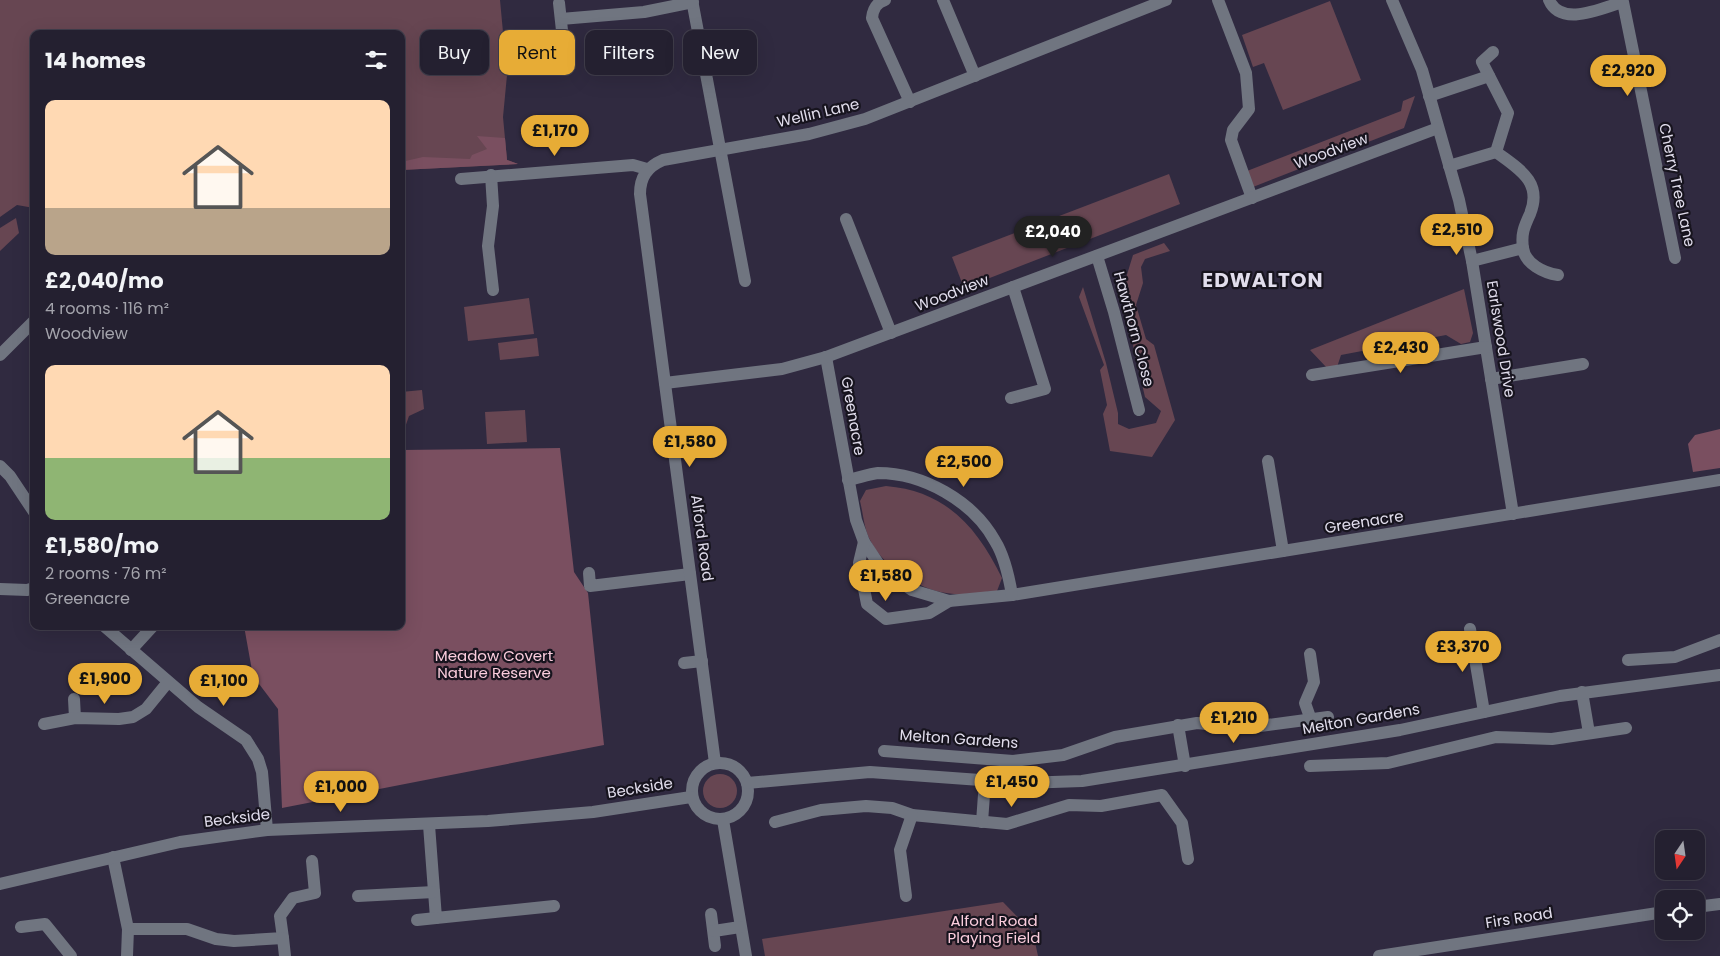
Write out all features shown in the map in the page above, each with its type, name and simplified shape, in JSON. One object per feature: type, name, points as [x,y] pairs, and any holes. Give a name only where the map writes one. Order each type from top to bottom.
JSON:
[{"type":"street","points":[[885,0],[880,2],[873,10],[872,18],[910,102]]},
{"type":"street","points":[[943,0],[975,76]]},
{"type":"street","name":"Wellin Lane","points":[[647,169],[663,160],[809,134],[865,120],[1166,0]]},
{"type":"street","points":[[1218,0],[1246,73],[1249,109],[1233,130],[1231,140],[1252,198]]},
{"type":"street","name":"Earlswood Drive","points":[[1392,0],[1422,70],[1449,166],[1472,261],[1513,514]]},
{"type":"street","name":"Cherry Tree Lane","points":[[1549,0],[1560,13],[1572,16],[1626,1],[1675,258]]},
{"type":"street","points":[[561,20],[644,12],[692,1],[722,150],[745,281]]},
{"type":"street","points":[[559,3],[562,30]]},
{"type":"street","points":[[1493,52],[1482,62],[1508,113],[1496,152]]},
{"type":"street","points":[[1429,96],[1489,76]]},
{"type":"street","name":"Woodview","points":[[665,382],[782,369],[826,357],[1438,128]]},
{"type":"street","points":[[1449,166],[1496,152]]},
{"type":"street","points":[[1496,152],[1527,178],[1534,191],[1534,204],[1521,234],[1524,252],[1532,265],[1548,274],[1558,275]]},
{"type":"street","points":[[461,179],[491,175],[632,165],[647,169]]},
{"type":"street","name":"Alford Road","points":[[647,169],[642,178],[640,194],[715,763]]},
{"type":"street","points":[[491,175],[493,206],[488,246],[494,290]]},
{"type":"street","points":[[846,219],[891,334]]},
{"type":"street","points":[[1472,261],[1523,248]]},
{"type":"street","name":"Hawthorn Close","points":[[1097,256],[1114,312],[1139,410]]},
{"type":"street","points":[[1011,398],[1045,389],[1013,287]]},
{"type":"street","points":[[0,355],[30,325]]},
{"type":"street","points":[[1312,375],[1486,347]]},
{"type":"street","name":"Greenacre","points":[[826,357],[856,520],[864,542],[882,569],[912,590],[949,601],[1012,595],[1720,480]]},
{"type":"street","points":[[1491,379],[1583,364]]},
{"type":"street","points":[[1268,461],[1283,551]]},
{"type":"street","points":[[0,466],[10,476],[30,506]]},
{"type":"street","name":"Greenacre","points":[[848,480],[877,473],[912,478],[944,491],[975,514],[995,541],[1008,572],[1012,595]]},
{"type":"street","name":"Greenacre","points":[[864,542],[859,563],[867,604],[886,619],[929,613],[949,601]]},
{"type":"street","points":[[589,573],[590,586],[690,574]]},
{"type":"street","points":[[0,589],[30,589]]},
{"type":"street","points":[[1470,629],[1484,712]]},
{"type":"street","points":[[108,630],[198,707],[246,740],[258,760],[262,772],[267,830]]},
{"type":"street","points":[[131,650],[149,630]]},
{"type":"street","points":[[1628,660],[1675,657],[1720,640]]},
{"type":"street","name":"Melton Gardens","points":[[1310,654],[1314,682],[1305,703],[1311,720]]},
{"type":"street","points":[[684,663],[702,661]]},
{"type":"street","name":"Melton Gardens","points":[[747,782],[870,772],[1023,783],[1082,781],[1400,730],[1582,692],[1720,676]]},
{"type":"street","points":[[44,724],[75,718],[118,719],[133,716],[146,709],[168,682]]},
{"type":"street","points":[[1582,692],[1589,733]]},
{"type":"street","points":[[74,699],[75,718]]},
{"type":"street","name":"Melton Gardens","points":[[884,751],[1012,761],[1063,755],[1115,737],[1178,725],[1197,723],[1245,728],[1328,717]]},
{"type":"street","points":[[1178,725],[1185,766]]},
{"type":"street","points":[[1310,766],[1388,763],[1496,737],[1552,738],[1626,728]]},
{"type":"street","points":[[715,763],[735,767],[747,782],[748,795],[744,807],[735,815],[723,820],[709,818],[698,810],[692,797],[692,785],[696,775],[704,767],[715,763]]},
{"type":"street","points":[[982,822],[985,781]]},
{"type":"street","points":[[775,822],[821,810],[866,806],[892,808],[912,816],[1007,824],[1069,805],[1100,806],[1162,795],[1182,823],[1188,859]]},
{"type":"street","name":"Beckside","points":[[0,884],[180,842],[267,830],[429,824],[593,812],[692,797]]},
{"type":"street","points":[[906,896],[900,850],[912,816]]},
{"type":"street","points":[[723,820],[746,956]]},
{"type":"street","points":[[429,824],[436,918]]},
{"type":"street","points":[[113,857],[128,929],[127,956]]},
{"type":"street","points":[[286,956],[280,916],[293,898],[315,893],[312,861]]},
{"type":"street","points":[[358,896],[434,892]]},
{"type":"street","points":[[1705,906],[1720,904]]},
{"type":"street","points":[[417,920],[554,906]]},
{"type":"street","name":"Firs Road","points":[[1379,956],[1655,913]]},
{"type":"street","points":[[711,914],[715,946]]},
{"type":"street","points":[[21,927],[45,924],[71,956]]},
{"type":"street","points":[[714,931],[740,927]]},
{"type":"street","points":[[128,929],[187,929],[216,939],[234,942],[283,938]]},
{"type":"green space","points":[[0,0],[500,0],[503,30],[499,30],[499,75],[507,75],[503,117],[507,160],[518,164],[405,170],[405,30],[30,30],[30,207],[17,205],[0,217]]},
{"type":"green space","points":[[1330,1],[1361,80],[1283,110],[1264,63],[1253,67],[1242,35]]},
{"type":"green space","points":[[1415,96],[1404,128],[1253,187],[1247,171],[1401,111],[1403,101]]},
{"type":"green space","points":[[477,136],[505,138],[507,160],[518,164],[405,170],[405,161],[423,157],[470,159],[472,155],[487,149]]},
{"type":"green space","points":[[1169,174],[1180,204],[964,288],[952,257]]},
{"type":"green space","points":[[16,218],[19,233],[0,251],[0,228]]},
{"type":"green space","points":[[1164,243],[1170,251],[1145,259],[1141,267],[1143,283],[1136,305],[1146,339],[1154,345],[1175,420],[1152,457],[1110,451],[1103,414],[1107,405],[1100,370],[1104,365],[1079,297],[1083,287],[1106,363],[1118,413],[1118,424],[1129,429],[1156,423],[1161,411],[1145,397],[1121,294],[1133,255]]},
{"type":"green space","points":[[1464,289],[1473,333],[1470,342],[1461,344],[1446,335],[1341,355],[1337,367],[1327,368],[1310,350]]},
{"type":"green space","points":[[529,298],[534,334],[468,341],[464,307]]},
{"type":"green space","points":[[537,338],[539,356],[500,360],[498,343]]},
{"type":"green space","points":[[422,390],[424,409],[409,416],[405,428],[405,392]]},
{"type":"green space","points":[[525,410],[527,442],[487,444],[485,412]]},
{"type":"green space","points":[[1720,429],[1720,468],[1693,472],[1688,444],[1695,435]]},
{"type":"green space","name":"Meadow Covert Nature Reserve","points":[[560,448],[574,572],[588,593],[604,745],[282,808],[278,709],[253,676],[245,630],[405,630],[405,450]]},
{"type":"green space","points":[[886,486],[907,489],[926,495],[957,515],[982,543],[1002,578],[997,591],[954,594],[929,589],[905,576],[884,559],[875,549],[869,538],[860,501],[866,490]]},
{"type":"green space","points":[[720,774],[732,779],[737,791],[732,803],[720,808],[708,803],[703,791],[708,779]]},
{"type":"green space","name":"Alford Road Playing Field","points":[[1003,902],[1033,933],[1038,956],[765,956],[762,939]]},
{"type":"district","name":"EDWALTON","points":[[1263,280]]}]
